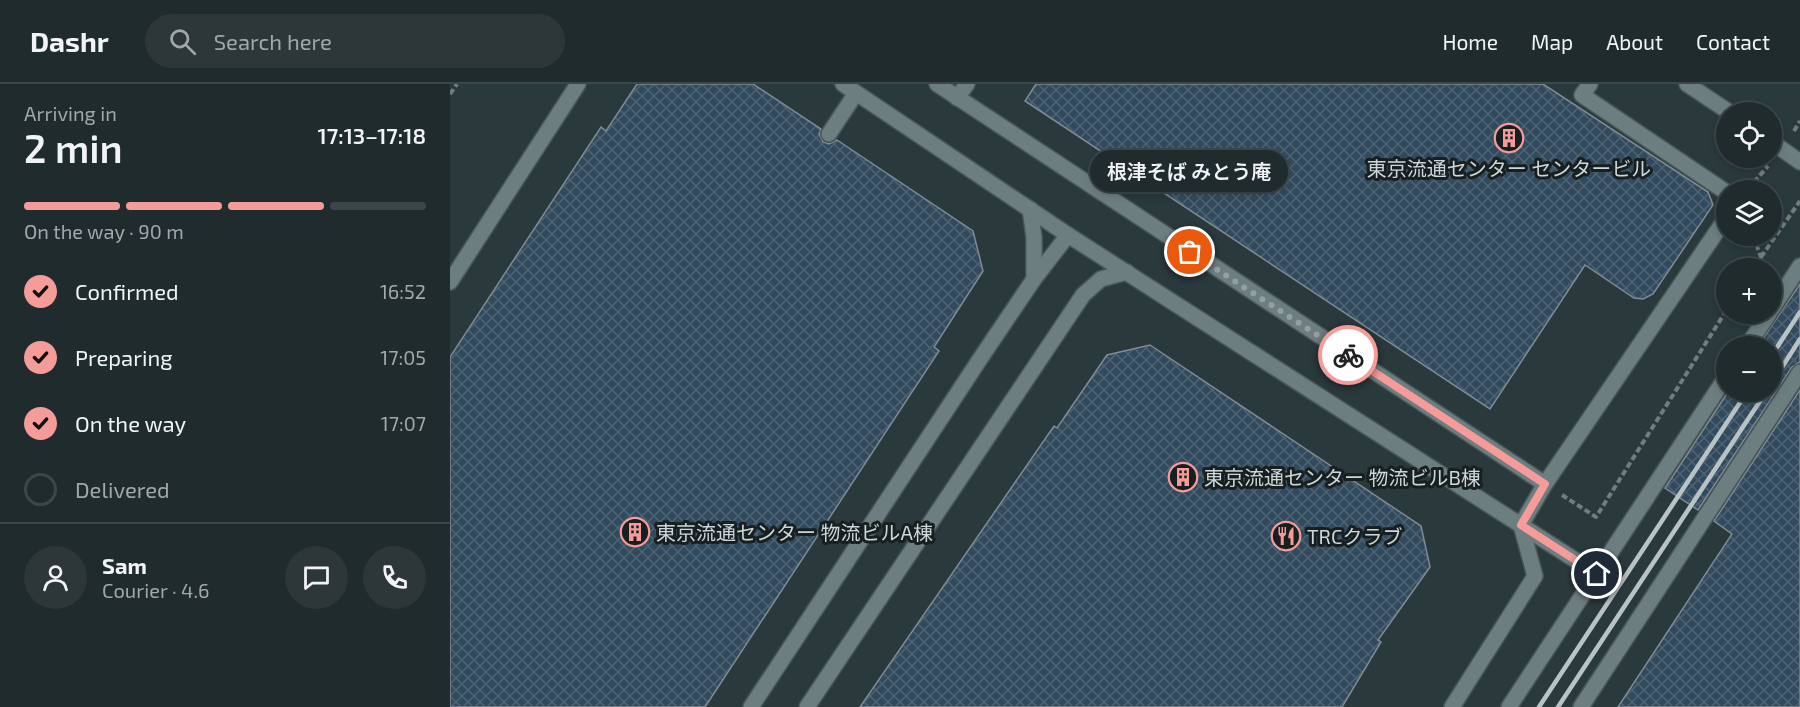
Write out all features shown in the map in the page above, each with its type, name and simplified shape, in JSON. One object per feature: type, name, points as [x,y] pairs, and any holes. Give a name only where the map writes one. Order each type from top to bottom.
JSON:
[{"type":"street","points":[[450,282],[578,84]]},
{"type":"street","points":[[936,84],[1545,484]]},
{"type":"street","points":[[957,98],[967,84]]},
{"type":"street","points":[[1590,84],[1582,95],[1716,185]]},
{"type":"street","points":[[1686,84],[1716,103]]},
{"type":"street","points":[[829,134],[850,88],[1068,235],[1597,574]]},
{"type":"street","points":[[1782,149],[1800,162]]},
{"type":"street","points":[[1030,208],[1034,237],[1034,279]]},
{"type":"street","points":[[1452,707],[1535,576],[1521,525],[1545,484],[1716,233]]},
{"type":"street","points":[[751,707],[1034,279],[1068,235]]},
{"type":"street","points":[[1782,294],[1800,266]]},
{"type":"street","points":[[807,707],[1083,296],[1101,279],[1127,272]]},
{"type":"street","points":[[1581,707],[1800,372]]},
{"type":"street","points":[[1509,707],[1716,392]]},
{"type":"path","points":[[450,94],[457,84]]},
{"type":"path","points":[[1761,256],[1800,201]]},
{"type":"path","points":[[1757,246],[1761,256]]},
{"type":"path","points":[[1545,484],[1596,517],[1718,324]]},
{"type":"building","name":"東京流通センター 物流ビルA棟","points":[[637,84],[753,84],[821,129],[819,134],[823,142],[829,144],[837,140],[973,231],[983,271],[934,347],[939,351],[705,707],[450,707],[450,357],[601,127],[606,131]]},
{"type":"building","points":[[1036,84],[1543,84],[1708,192],[1713,205],[1653,294],[1643,299],[1634,298],[1585,265],[1490,409],[1025,101]]},
{"type":"building","points":[[1800,284],[1800,362],[1792,367],[1782,382],[1782,336],[1765,336],[1773,324],[1782,324],[1782,311]]},
{"type":"building","name":"東京流通センター 物流ビルB棟","points":[[1150,345],[1421,526],[1430,567],[1378,640],[1381,642],[1342,707],[860,707],[1054,426],[1057,428],[1107,355]]},
{"type":"building","points":[[1800,390],[1800,707],[1618,707],[1732,534],[1714,521]]},
{"type":"building","points":[[1721,402],[1769,402],[1698,510],[1665,488]]},
{"type":"railway","points":[[1782,340],[1800,312]]},
{"type":"railway","points":[[1782,367],[1800,339]]},
{"type":"railway","points":[[1539,707],[1740,402]]},
{"type":"railway","points":[[1558,707],[1759,402]]},
{"type":"way so far","points":[[1190,252],[1348,355]]},
{"type":"place","name":"東京流通センター センタービル","points":[[1509,138]]},
{"type":"place","name":"根津そば みとう庵","points":[[1190,252]]},
{"type":"place","name":"東京流通センター 物流ビルB棟","points":[[1183,477]]},
{"type":"place","name":"東京流通センター 物流ビルA棟","points":[[635,532]]},
{"type":"place","name":"TRCクラブ","points":[[1286,536]]},
{"type":"route","points":[[1348,355],[1545,484],[1521,525],[1597,574]]}]
